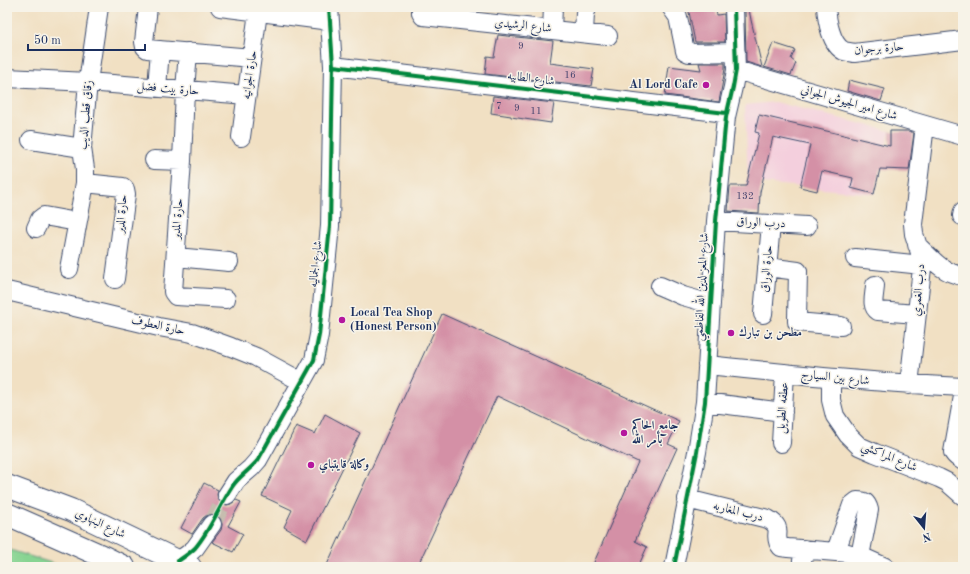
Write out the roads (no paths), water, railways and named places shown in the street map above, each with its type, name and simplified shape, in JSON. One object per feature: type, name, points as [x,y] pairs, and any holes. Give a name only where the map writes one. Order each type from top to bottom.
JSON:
[{"type":"main road","name":"شارع البنهاوي","points":[[7,486],[71,510],[181,565]]},
{"type":"main road","points":[[7,514],[104,562],[124,567]]},
{"type":"street","name":"زقاق قطب الديب","points":[[69,269],[85,183],[82,148],[88,82],[98,7]]},
{"type":"street","points":[[148,7],[144,45],[147,49],[252,58]]},
{"type":"street","points":[[220,7],[258,12],[329,14]]},
{"type":"street","name":"شارع الرشيدي","points":[[420,7],[423,16],[474,14],[552,30],[608,36]]},
{"type":"street","points":[[552,30],[553,7]]},
{"type":"street","points":[[671,7],[678,17],[686,52],[736,52]]},
{"type":"street","name":"شارع المعز لدين الله الفاطمي","points":[[674,567],[697,452],[705,402],[716,221],[726,113],[736,70],[734,7]]},
{"type":"street","name":"حارة برجوان","points":[[826,7],[827,20],[834,40],[844,51],[854,53],[963,40]]},
{"type":"street","points":[[584,33],[585,13],[587,9]]},
{"type":"street","name":"حارة الجوانيه","points":[[241,138],[258,12]]},
{"type":"street","name":"شارع الجماليه","points":[[227,495],[236,481],[258,460],[314,360],[319,335],[330,226],[332,66],[329,14]]},
{"type":"street","points":[[157,88],[160,50]]},
{"type":"street","name":"حارة المدير","points":[[188,52],[173,290],[176,296],[226,299]]},
{"type":"street","name":"شارع الطابيه","points":[[332,66],[726,113]]},
{"type":"street","name":"شارع امير الجيوش الجواني","points":[[736,70],[963,136]]},
{"type":"street","name":"حارة بيت فضل","points":[[7,78],[88,82],[247,95]]},
{"type":"street","name":"درب الغمري","points":[[909,385],[922,265],[922,259],[917,246],[913,224],[925,125]]},
{"type":"street","points":[[30,140],[82,148]]},
{"type":"street","points":[[154,160],[182,161]]},
{"type":"street","name":"حارة الدير","points":[[85,183],[122,187],[126,191],[115,279]]},
{"type":"street","points":[[36,228],[40,219],[44,216],[77,222]]},
{"type":"street","name":"درب الوراق","points":[[716,221],[807,226]]},
{"type":"street","name":"حارة الوراق","points":[[763,314],[771,224]]},
{"type":"street","points":[[917,246],[939,267],[953,274],[963,276]]},
{"type":"street","points":[[176,257],[229,262]]},
{"type":"street","points":[[855,258],[922,265]]},
{"type":"street","points":[[767,267],[798,271],[797,322],[841,326]]},
{"type":"street","points":[[875,285],[873,305],[876,310],[917,314]]},
{"type":"street","points":[[660,286],[683,296],[711,304]]},
{"type":"street","name":"حارة العطوف","points":[[7,291],[159,327],[192,333],[256,357],[302,382]]},
{"type":"street","name":"شارع بين السيارج","points":[[707,365],[909,385],[963,387]]},
{"type":"street","name":"عطفه الطويل","points":[[781,443],[785,373]]},
{"type":"street","name":"شارع المراكشي","points":[[830,378],[835,416],[859,446],[939,478],[947,482],[963,496]]},
{"type":"street","points":[[963,396],[953,452],[954,455],[963,461]]},
{"type":"street","points":[[705,402],[783,412]]},
{"type":"street","name":"درب المغاربه","points":[[687,499],[768,519],[777,526],[779,545],[781,547],[847,557],[867,558],[885,567]]},
{"type":"street","points":[[181,565],[212,524]]},
{"type":"street","points":[[801,567],[804,550]]},
{"type":"tunnel","points":[[212,524],[227,495]]},
{"type":"place","name":"Al Lord Cafe","points":[[706,85]]},
{"type":"place","name":"Local Tea Shop (Honest Person)","points":[[342,320]]},
{"type":"place","name":"مطحن بن تبارك","points":[[731,333]]},
{"type":"place","name":"جامع الحاكم بأمر الله","points":[[624,433]]},
{"type":"place","name":"وكالة قايتباي","points":[[311,465]]}]
